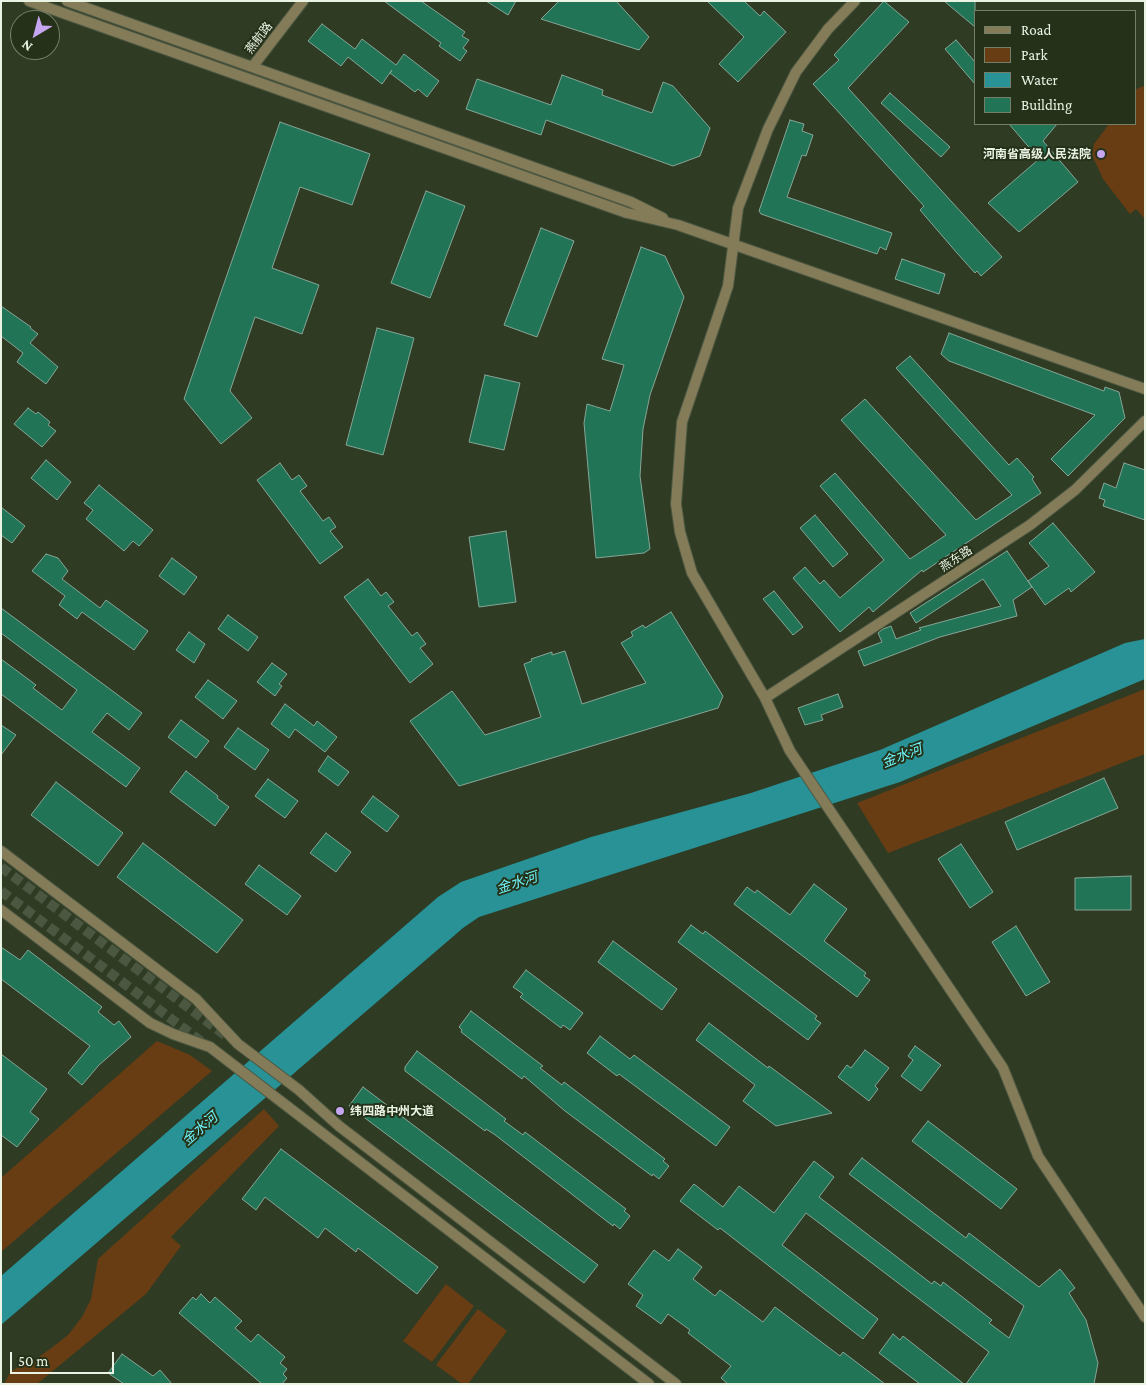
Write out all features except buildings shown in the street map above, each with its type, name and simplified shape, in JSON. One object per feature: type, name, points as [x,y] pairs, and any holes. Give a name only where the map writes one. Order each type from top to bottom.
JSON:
[{"type":"street","points":[[29,1],[627,213],[678,225],[1145,389]]},
{"type":"street","points":[[67,1],[631,202],[678,225]]},
{"type":"street","name":"燕航路","points":[[253,66],[304,1]]},
{"type":"street","points":[[855,1],[828,29],[792,80],[768,129],[738,208],[728,286],[682,422],[676,504],[680,532],[692,573],[765,698],[790,751],[1002,1068],[1038,1156],[1145,1317]]},
{"type":"street","name":"燕东路","points":[[765,698],[1030,526],[1075,490],[1145,421]]},
{"type":"street","points":[[1,850],[196,999],[238,1044],[299,1090],[339,1126],[676,1384]]},
{"type":"street","points":[[1,910],[150,1023],[210,1047],[649,1384]]},
{"type":"green space","points":[[1143,86],[1145,88],[1145,219],[1136,209],[1130,214],[1103,179],[1092,155],[1094,144],[1108,125],[1136,125],[1136,90]]},
{"type":"green space","points":[[1145,689],[1145,754],[888,853],[857,803]]},
{"type":"green space","points":[[157,1041],[190,1055],[212,1071],[1,1252],[1,1178]]},
{"type":"green space","points":[[264,1109],[279,1126],[171,1237],[181,1246],[146,1294],[37,1384],[4,1384],[11,1371],[33,1361],[50,1349],[68,1335],[82,1317],[91,1299],[98,1259]]},
{"type":"green space","points":[[446,1284],[474,1306],[432,1362],[403,1341]]},
{"type":"green space","points":[[478,1309],[507,1331],[468,1384],[462,1384],[436,1365]]},
{"type":"water","name":"金水河","points":[[1145,639],[1145,679],[900,782],[479,917],[463,928],[1,1325],[1,1276],[438,897],[461,882],[591,837],[751,793],[880,750],[1125,643]]},
{"type":"tunnel","points":[[1,867],[225,1035]]},
{"type":"tunnel","points":[[1,891],[206,1045]]},
{"type":"place","name":"河南省高级人民法院","points":[[1101,154]]},
{"type":"place","name":"纬四路中州大道","points":[[340,1111]]}]
